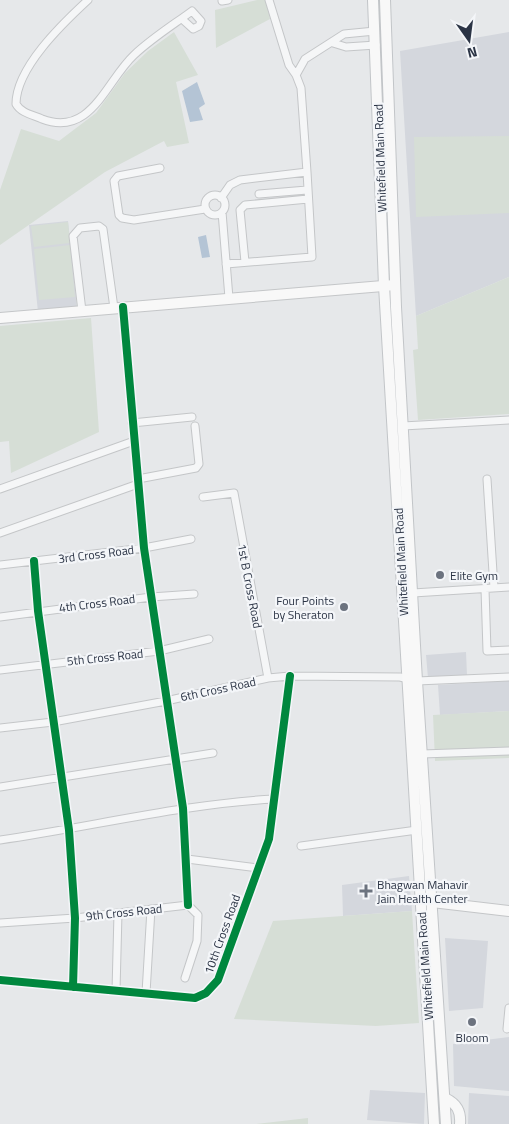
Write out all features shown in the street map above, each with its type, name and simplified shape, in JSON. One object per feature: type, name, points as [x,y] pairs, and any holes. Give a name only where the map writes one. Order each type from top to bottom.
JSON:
[{"type":"main road","name":"Whitefield Main Road","points":[[373,0],[384,286],[413,680],[422,754],[446,1124]]},
{"type":"main road","name":"Whitefield Main Road","points":[[384,0],[395,285],[413,592],[417,830],[434,1124]]},
{"type":"main road","points":[[0,318],[395,285]]},
{"type":"main road","points":[[432,902],[509,911]]},
{"type":"main road","points":[[432,974],[430,923],[433,915]]},
{"type":"main road","points":[[445,1098],[458,1108],[461,1115],[460,1124]]},
{"type":"street","points":[[88,0],[66,20],[30,66],[19,85],[16,96],[16,104],[23,111],[56,122],[74,121],[86,115],[96,106],[116,76],[134,54],[182,19]]},
{"type":"street","points":[[226,264],[312,257],[301,88],[296,75],[289,65],[269,0]]},
{"type":"street","points":[[296,75],[305,59],[333,43],[344,34],[375,31]]},
{"type":"street","points":[[333,43],[346,47],[376,45]]},
{"type":"street","points":[[160,168],[118,176],[114,181],[119,215],[122,218],[134,220],[205,209],[213,215],[222,212]]},
{"type":"street","points":[[222,198],[230,185],[240,180],[306,172]]},
{"type":"street","points":[[258,194],[307,190]]},
{"type":"street","points":[[205,209],[205,203],[209,197],[222,198],[225,204],[222,212],[229,298]]},
{"type":"street","points":[[245,262],[240,210],[245,205],[308,199]]},
{"type":"street","points":[[82,311],[73,236],[80,228],[99,226],[103,229],[118,307],[144,548],[174,759],[183,808],[188,905],[198,914],[199,930],[185,978]]},
{"type":"street","points":[[132,423],[192,417]]},
{"type":"street","points":[[403,426],[509,420]]},
{"type":"street","points":[[0,533],[138,482],[196,468],[199,464],[194,426]]},
{"type":"street","points":[[0,489],[134,442]]},
{"type":"street","points":[[487,479],[494,588]]},
{"type":"street","name":"1st B Cross Road","points":[[203,497],[234,493],[268,678]]},
{"type":"street","name":"3rd Cross Road","points":[[0,565],[144,548],[191,538]]},
{"type":"street","points":[[34,561],[38,611],[69,830],[74,918],[73,987]]},
{"type":"street","points":[[413,592],[509,587]]},
{"type":"street","points":[[485,589],[487,651],[509,650]]},
{"type":"street","name":"4th Cross Road","points":[[0,617],[151,597],[194,594]]},
{"type":"street","name":"5th Cross Road","points":[[0,670],[159,651],[208,639]]},
{"type":"street","name":"6th Cross Road","points":[[0,728],[53,722],[166,701],[268,678],[290,676],[400,677],[413,680],[509,677]]},
{"type":"street","name":"10th Cross Road","points":[[0,980],[195,998],[212,988],[218,980],[269,839],[290,676]]},
{"type":"street","points":[[422,754],[509,751]]},
{"type":"street","points":[[0,787],[213,753]]},
{"type":"street","points":[[0,840],[69,830],[183,808],[240,800],[274,799]]},
{"type":"street","points":[[300,846],[417,830]]},
{"type":"street","points":[[187,858],[258,868]]},
{"type":"street","name":"9th Cross Road","points":[[0,923],[74,918],[188,905]]},
{"type":"street","points":[[146,993],[151,909]]},
{"type":"street","points":[[116,990],[118,913]]},
{"type":"street","points":[[507,1029],[509,1008]]},
{"type":"shaded area","points":[[257,0],[266,0],[270,19],[216,48],[215,10]]},
{"type":"shaded area","points":[[174,32],[198,75],[176,82],[189,143],[167,147],[164,141],[105,172],[0,245],[0,190],[21,129],[59,141],[96,113],[125,73],[148,51]]},
{"type":"shaded area","points":[[509,32],[509,277],[416,316],[400,51]]},
{"type":"shaded area","points":[[509,136],[509,213],[416,217],[414,137]]},
{"type":"shaded area","points":[[68,221],[77,308],[38,312],[29,225]]},
{"type":"shaded area","points":[[68,222],[70,243],[34,247],[31,226]]},
{"type":"shaded area","points":[[70,245],[75,297],[39,300],[34,249]]},
{"type":"shaded area","points":[[509,277],[509,414],[418,420],[413,350],[418,349],[416,316]]},
{"type":"shaded area","points":[[91,318],[99,432],[11,473],[9,441],[0,442],[0,326]]},
{"type":"shaded area","points":[[466,652],[467,675],[428,678],[426,655]]},
{"type":"shaded area","points":[[509,681],[509,711],[440,715],[438,685]]},
{"type":"shaded area","points":[[509,711],[509,758],[435,761],[433,715]]},
{"type":"shaded area","points":[[409,876],[412,911],[343,916],[342,885]]},
{"type":"shaded area","points":[[412,911],[419,1023],[376,1026],[234,1019],[273,921]]},
{"type":"shaded area","points":[[445,938],[488,941],[483,1008],[449,1011]]},
{"type":"shaded area","points":[[509,1037],[509,1091],[454,1086],[453,1044]]},
{"type":"shaded area","points":[[370,1090],[425,1093],[424,1124],[367,1120]]},
{"type":"shaded area","points":[[469,1093],[509,1096],[509,1124],[468,1124]]},
{"type":"shaded area","points":[[308,1118],[308,1124],[256,1124]]},
{"type":"water","points":[[197,82],[205,104],[199,108],[203,120],[190,122],[182,91]]},
{"type":"water","points":[[206,235],[210,257],[202,258],[198,237]]},
{"type":"cycle path","points":[[123,307],[144,548],[183,808],[188,905]]},
{"type":"cycle path","points":[[34,561],[38,611],[69,830],[75,918],[73,987]]},
{"type":"cycle path","points":[[0,980],[195,998],[206,993],[218,980],[269,839],[290,676]]},
{"type":"place","name":"Elite Gym","points":[[440,575]]},
{"type":"place","name":"Four Points by Sheraton","points":[[344,607]]},
{"type":"place","name":"Bhagwan Mahavir Jain Health Center","points":[[366,891]]},
{"type":"place","name":"Bloom","points":[[472,1022]]}]
